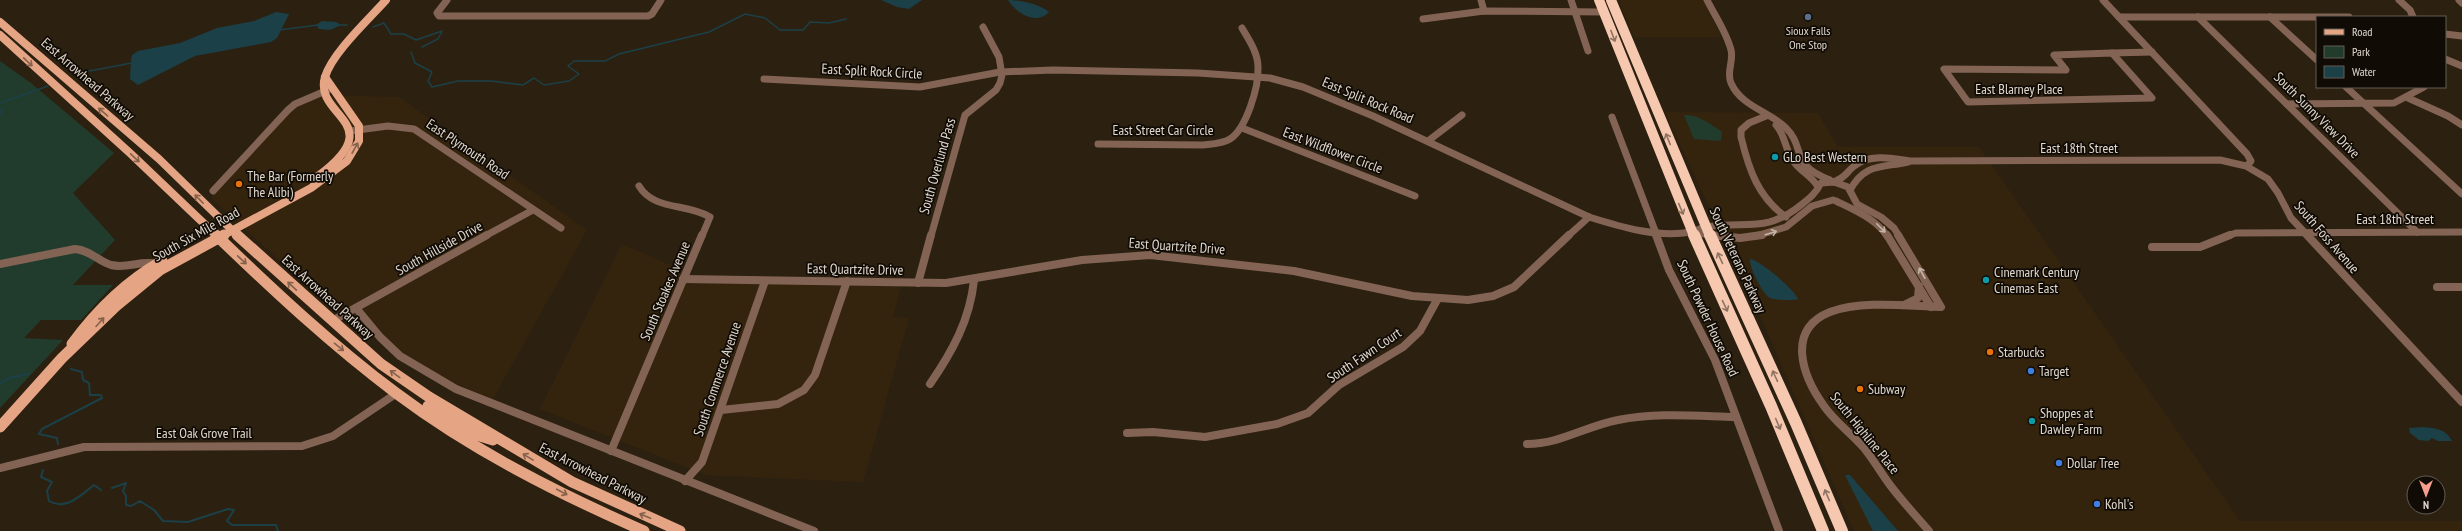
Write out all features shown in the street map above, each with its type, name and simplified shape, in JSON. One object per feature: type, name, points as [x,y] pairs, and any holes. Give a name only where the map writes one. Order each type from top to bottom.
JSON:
[{"type":"highway","points":[[1599,0],[1691,232],[1771,406],[1823,531]]},
{"type":"highway","name":"South Veterans Parkway","points":[[1611,0],[1707,232],[1796,423],[1842,531]]},
{"type":"main road","points":[[350,131],[324,92],[325,77],[335,58],[386,0]]},
{"type":"main road","name":"East Arrowhead Parkway","points":[[0,22],[159,159],[230,229],[332,322],[382,364],[410,385],[572,482],[680,531]]},
{"type":"main road","name":"East Arrowhead Parkway","points":[[0,35],[116,140],[216,236],[313,325],[396,393],[440,423],[519,470],[644,531]]},
{"type":"main road","points":[[325,77],[334,88],[360,129]]},
{"type":"main road","name":"South Six Mile Road","points":[[62,358],[83,328],[122,288],[157,264],[311,188],[333,173],[355,151],[359,141],[360,129]]},
{"type":"main road","name":"South Six Mile Road","points":[[230,229],[326,170],[347,146],[351,134],[350,131]]},
{"type":"main road","name":"South Six Mile Road","points":[[0,427],[62,358],[139,285],[160,270],[216,236]]},
{"type":"main road","points":[[280,295],[297,301],[319,323],[325,324],[332,322]]},
{"type":"main road","points":[[396,393],[409,393],[470,433],[503,442]]},
{"type":"street","points":[[448,0],[437,13],[439,16],[641,16],[652,14],[661,0]]},
{"type":"street","points":[[1481,0],[1484,11]]},
{"type":"street","points":[[1571,0],[1588,51]]},
{"type":"street","points":[[1707,0],[1732,49],[1732,61],[1728,75],[1730,84],[1742,98],[1767,116],[1780,122],[1791,134],[1803,163],[1819,175],[1834,181],[1851,193],[1845,200],[1835,200],[1813,204],[1791,224],[1772,233],[1751,236],[1707,232]]},
{"type":"street","points":[[2103,0],[2247,154],[2251,161],[2247,166]]},
{"type":"street","points":[[2400,0],[2410,10],[2413,16]]},
{"type":"street","points":[[1423,19],[1484,11],[1603,12]]},
{"type":"street","points":[[2119,17],[2316,17]]},
{"type":"street","name":"South Sunny View Drive","points":[[2198,17],[2417,232]]},
{"type":"street","points":[[2270,17],[2316,59]]},
{"type":"street","name":"South Overlund Pass","points":[[918,283],[965,115],[974,105],[996,90],[1000,80],[996,48],[983,27]]},
{"type":"street","points":[[1242,28],[1255,47],[1259,60],[1258,77],[1242,128]]},
{"type":"street","points":[[2446,34],[2462,36]]},
{"type":"street","name":"East Blarney Place","points":[[2112,53],[2152,98],[2097,98],[2090,101],[1968,102],[1944,69],[2066,70],[2054,55],[2112,53],[2152,52]]},
{"type":"street","points":[[2446,59],[2462,66]]},
{"type":"street","name":"East Split Rock Road","points":[[1000,72],[1075,70],[1258,77],[1285,81],[1324,95],[1428,141],[1589,217],[1624,228],[1655,232],[1707,232]]},
{"type":"street","name":"East Split Rock Circle","points":[[764,80],[920,87],[1000,72]]},
{"type":"street","points":[[212,191],[295,104],[334,88]]},
{"type":"street","points":[[2347,88],[2462,194]]},
{"type":"street","points":[[2286,104],[2394,103],[2408,98],[2423,88]]},
{"type":"street","points":[[2408,98],[2448,116],[2462,125]]},
{"type":"street","points":[[1428,141],[1462,114]]},
{"type":"street","points":[[1767,116],[1785,136],[1791,158],[1813,178],[1824,196],[1864,215],[1883,230],[1918,283],[1931,307]]},
{"type":"street","points":[[1767,116],[1745,125],[1741,130],[1741,138],[1748,157],[1750,171],[1764,200],[1770,206],[1786,216]]},
{"type":"street","name":"South Powder House Road","points":[[1612,117],[1669,270],[1707,343],[1779,531]]},
{"type":"street","name":"East Plymouth Road","points":[[350,131],[388,126],[414,128],[561,228]]},
{"type":"street","name":"East Street Car Circle","points":[[1098,144],[1208,145],[1227,140],[1242,128]]},
{"type":"street","name":"East Wildflower Circle","points":[[1242,128],[1415,196]]},
{"type":"street","name":"East 18th Street","points":[[1707,232],[1764,225],[1786,216],[1824,182],[1834,181],[1846,177],[1854,166],[1865,161],[1887,158],[1911,161],[2220,160],[2247,166]]},
{"type":"street","name":"East 18th Street","points":[[1851,193],[1855,180],[1867,169],[1911,161]]},
{"type":"street","name":"South Foss Avenue","points":[[2247,166],[2262,175],[2273,185],[2287,213],[2304,233],[2462,402]]},
{"type":"street","name":"South Stoakes Avenue","points":[[611,451],[710,217],[703,211],[689,206],[651,200],[643,195],[639,186]]},
{"type":"street","name":"South Highline Place","points":[[1851,193],[1857,204],[1885,220],[1899,234],[1941,307],[1843,309],[1822,316],[1811,324],[1804,334],[1800,354],[1807,375],[1824,406],[1863,448],[1896,493],[1929,531]]},
{"type":"street","name":"South Hillside Drive","points":[[332,322],[533,210]]},
{"type":"street","name":"East Quartzite Drive","points":[[683,279],[918,283],[974,280],[1104,257],[1157,255],[1303,273],[1437,300],[1483,300],[1507,292],[1523,280],[1589,217]]},
{"type":"street","name":"East 18th Street","points":[[2152,247],[2200,247],[2236,233],[2462,232]]},
{"type":"street","points":[[0,264],[59,250],[76,249],[92,252],[109,265],[125,266],[144,259],[157,264]]},
{"type":"street","points":[[930,384],[940,371],[969,315],[973,304],[974,280]]},
{"type":"street","name":"South Commerce Avenue","points":[[685,480],[702,462],[765,281]]},
{"type":"street","points":[[721,410],[778,404],[804,390],[815,375],[847,281]]},
{"type":"street","points":[[1891,307],[1904,305],[1916,300],[1920,292],[1918,283]]},
{"type":"street","points":[[2437,287],[2462,287]]},
{"type":"street","name":"South Fawn Court","points":[[1128,433],[1153,432],[1198,437],[1278,424],[1308,412],[1339,385],[1403,347],[1420,331],[1437,300]]},
{"type":"street","name":"East Arrowhead Parkway","points":[[356,308],[366,316],[377,334],[386,343],[431,376],[456,389],[507,411],[814,531]]},
{"type":"street","name":"East Oak Grove Trail","points":[[0,468],[84,447],[302,446],[333,436],[396,393]]},
{"type":"street","points":[[1527,444],[1557,441],[1623,418],[1736,417]]},
{"type":"shaded area","points":[[1619,0],[1703,0],[1721,37],[1634,37]]},
{"type":"shaded area","points":[[306,95],[399,97],[587,230],[493,399],[459,385],[401,355],[338,314],[211,198]]},
{"type":"shaded area","points":[[1665,112],[1818,113],[1838,147],[1979,147],[2240,521],[2462,521],[2462,531],[1854,531],[1760,316]]},
{"type":"shaded area","points":[[622,244],[695,276],[903,279],[893,317],[909,318],[863,482],[706,475],[540,409]]},
{"type":"green space","points":[[0,61],[31,83],[114,153],[73,193],[115,240],[73,285],[113,285],[81,320],[41,320],[24,338],[63,340],[0,408]]},
{"type":"green space","points":[[1684,115],[1699,118],[1718,129],[1722,132],[1721,141],[1694,139]]},
{"type":"water","points":[[881,0],[922,0],[909,9],[897,7]]},
{"type":"water","points":[[1008,0],[1030,3],[1049,12],[1044,16],[1032,18],[1021,13]]},
{"type":"water","points":[[276,12],[289,14],[277,38],[271,42],[195,56],[138,85],[130,79],[132,55],[138,51],[180,43],[217,28],[254,21]]},
{"type":"water","points":[[322,21],[336,22],[341,25],[330,30],[319,29],[316,25]]},
{"type":"water","points":[[1750,259],[1761,264],[1777,276],[1791,289],[1798,299],[1780,300],[1767,296],[1754,274]]},
{"type":"water","points":[[2423,427],[2440,430],[2447,434],[2452,441],[2438,441],[2432,438],[2428,441],[2419,440],[2410,433],[2409,428]]},
{"type":"water","points":[[1845,475],[1850,475],[1898,531],[1873,531]]},
{"type":"waterway","points":[[411,52],[415,63],[432,72],[428,81],[432,87],[458,81],[491,81],[523,85],[534,78],[544,85],[569,81],[579,74],[568,66],[574,61],[605,61],[619,54],[709,32],[745,14],[765,18],[780,30],[803,30],[810,22],[829,23],[846,19]]},
{"type":"waterway","points":[[373,27],[384,23],[391,34],[404,34],[416,40],[442,31],[438,39],[422,47]]},
{"type":"waterway","points":[[279,30],[318,25]]},
{"type":"waterway","points":[[339,25],[347,25]]},
{"type":"waterway","points":[[76,76],[84,72],[132,63]]},
{"type":"waterway","points":[[0,103],[48,86]]},
{"type":"waterway","points":[[0,109],[2,112],[0,115]]},
{"type":"waterway","points":[[58,444],[57,438],[39,434],[42,429],[102,398],[101,395],[90,395],[89,383],[83,380],[82,372],[71,369]]},
{"type":"waterway","points":[[0,384],[9,378],[29,374]]},
{"type":"waterway","points":[[43,470],[41,477],[52,482],[47,491],[49,501],[55,504],[67,503],[79,497],[94,485],[101,490]]},
{"type":"waterway","points":[[112,488],[126,483],[123,491],[126,496],[126,505],[131,506],[140,501],[154,510],[163,521],[188,522],[228,509],[234,510],[227,521],[232,525],[276,525],[278,531]]},
{"type":"place","name":"Sioux Falls One Stop","points":[[1808,17]]},
{"type":"place","name":"GLo Best Western","points":[[1775,157]]},
{"type":"place","name":"The Bar (Formerly The Alibi)","points":[[239,184]]},
{"type":"place","name":"Cinemark Century Cinemas East","points":[[1986,280]]},
{"type":"place","name":"Starbucks","points":[[1990,352]]},
{"type":"place","name":"Target","points":[[2031,371]]},
{"type":"place","name":"Subway","points":[[1860,389]]},
{"type":"place","name":"Shoppes at Dawley Farm","points":[[2032,421]]},
{"type":"place","name":"Dollar Tree","points":[[2059,463]]},
{"type":"place","name":"Kohl's","points":[[2097,504]]}]
